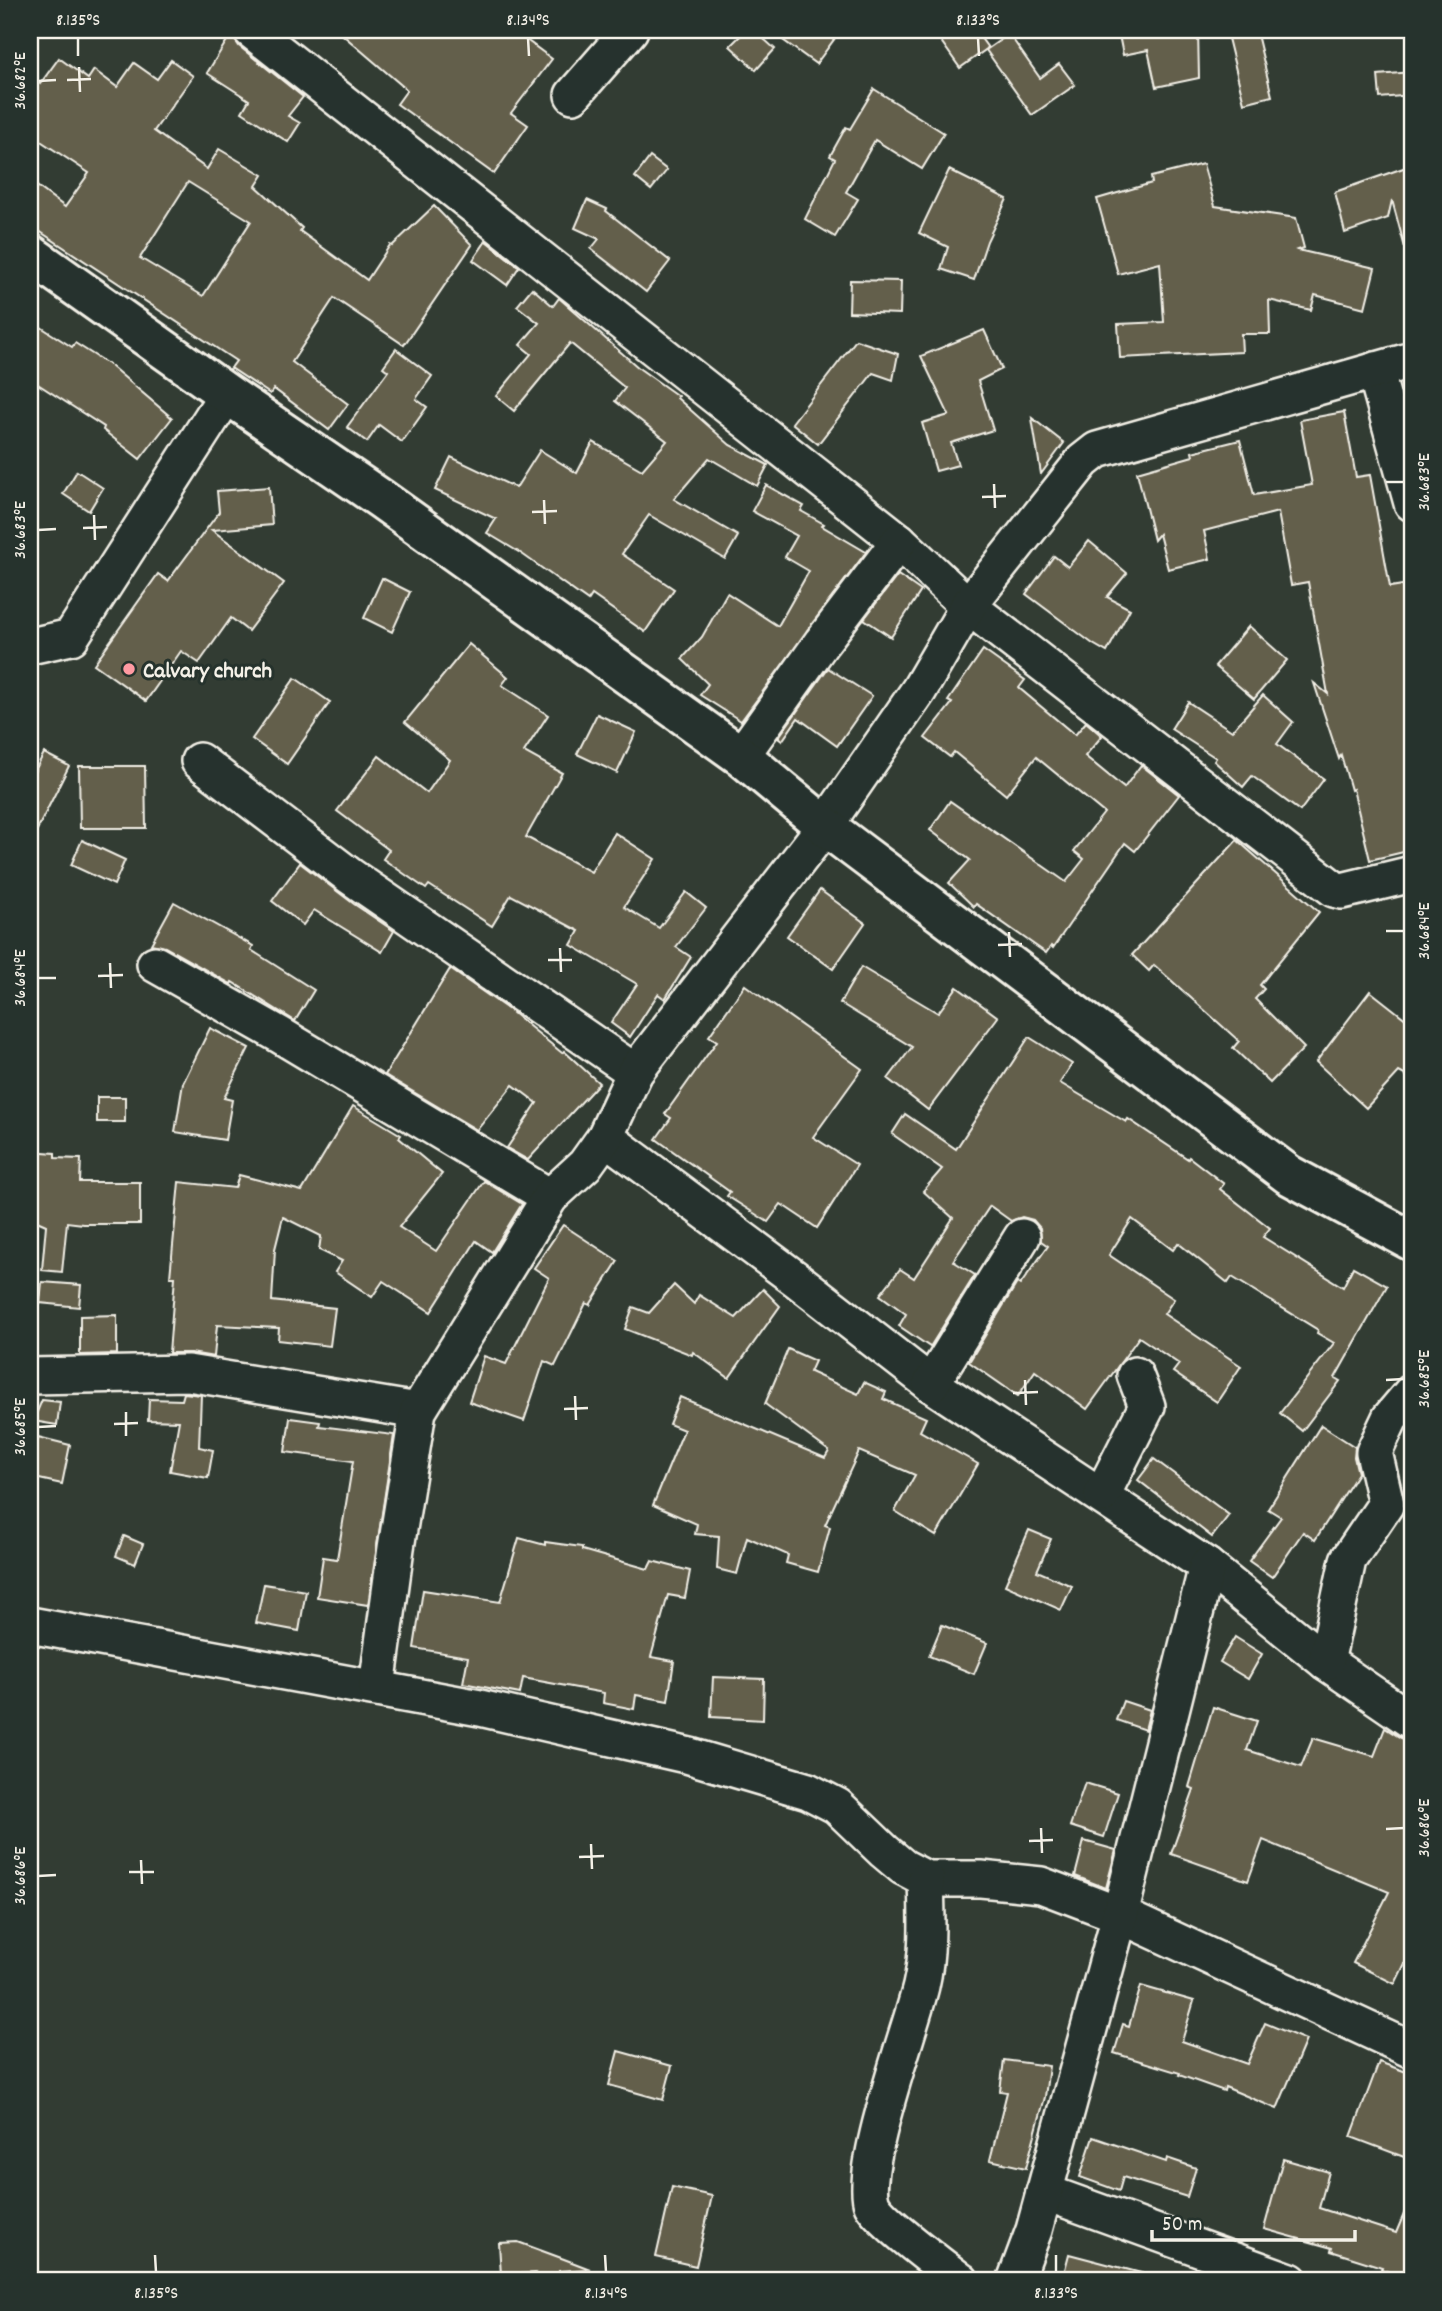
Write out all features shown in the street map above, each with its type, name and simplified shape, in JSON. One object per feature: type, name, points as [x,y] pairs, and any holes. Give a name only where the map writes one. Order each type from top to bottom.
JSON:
[{"type":"main road","points":[[30,254],[226,394],[382,499],[741,756],[825,827],[1289,1175],[1412,1241]]},
{"type":"street","points":[[573,95],[630,30]]},
{"type":"street","points":[[265,35],[900,541],[968,606],[1334,889],[1342,891],[1412,874]]},
{"type":"street","points":[[377,1688],[418,1411],[550,1197],[585,1165],[605,1138],[635,1072],[825,827],[919,690],[968,606],[1083,461],[1097,450],[1412,360]]},
{"type":"street","points":[[1375,370],[1412,503]]},
{"type":"street","points":[[30,646],[71,637],[226,394]]},
{"type":"street","points":[[741,756],[822,642],[900,541]]},
{"type":"street","points":[[199,761],[350,876],[635,1072]]},
{"type":"street","points":[[155,964],[550,1197]]},
{"type":"street","points":[[605,1138],[796,1279],[931,1384],[1207,1566],[1326,1662],[1412,1721]]},
{"type":"street","points":[[931,1384],[1022,1237]]},
{"type":"street","points":[[30,1376],[188,1373],[418,1411]]},
{"type":"street","points":[[1102,1495],[1147,1406],[1135,1375]]},
{"type":"street","points":[[1326,1662],[1348,1560],[1386,1504],[1374,1452],[1390,1418],[1412,1392]]},
{"type":"street","points":[[1015,2281],[1034,2230],[1120,1916],[1207,1566]]},
{"type":"street","points":[[30,1625],[377,1688],[595,1733],[690,1756],[808,1791],[837,1807],[903,1867],[926,1879],[999,1880],[1041,1885],[1120,1916],[1412,2050]]},
{"type":"street","points":[[926,1879],[927,1917],[921,1983],[878,2132],[869,2189],[875,2208],[961,2281]]},
{"type":"street","points":[[1044,2192],[1290,2281]]},
{"type":"building","points":[[337,30],[513,30],[552,59],[511,113],[528,125],[494,174],[397,104],[407,90]]},
{"type":"building","points":[[746,30],[754,30],[775,49],[756,70],[730,46]]},
{"type":"building","points":[[769,30],[841,30],[816,64]]},
{"type":"building","points":[[933,30],[975,30],[988,48],[960,68]]},
{"type":"building","points":[[1118,30],[1198,30],[1199,78],[1156,87],[1148,50],[1123,55]]},
{"type":"building","points":[[1226,30],[1256,30],[1272,96],[1244,103]]},
{"type":"building","points":[[231,34],[239,46],[303,97],[288,116],[300,123],[288,142],[242,112],[249,100],[207,73]]},
{"type":"building","points":[[1009,34],[1040,78],[1059,64],[1075,85],[1032,115],[986,50]]},
{"type":"building","points":[[59,58],[88,79],[94,70],[117,87],[134,63],[157,79],[171,60],[193,76],[154,131],[207,169],[219,149],[263,175],[256,186],[302,228],[300,231],[367,280],[390,245],[434,206],[472,245],[404,345],[334,298],[292,362],[348,404],[329,430],[274,389],[270,394],[231,368],[236,361],[30,225],[30,181],[65,207],[89,173],[30,134],[30,75],[40,84]],"holes":[[[188,182],[251,221],[203,296],[140,258]]]},
{"type":"building","points":[[1412,72],[1412,95],[1380,98],[1378,75]]},
{"type":"building","points":[[874,89],[944,133],[922,169],[875,140],[846,192],[858,199],[835,237],[805,219],[835,159],[830,156],[846,127],[850,129]]},
{"type":"building","points":[[650,157],[667,170],[651,190],[635,177]]},
{"type":"building","points":[[1203,164],[1215,206],[1296,218],[1304,248],[1298,250],[1375,268],[1365,308],[1315,295],[1311,310],[1269,300],[1270,334],[1241,334],[1242,352],[1120,358],[1118,324],[1164,322],[1160,263],[1118,274],[1097,199],[1152,183],[1151,177]]},
{"type":"building","points":[[1412,165],[1412,248],[1405,248],[1392,200],[1388,218],[1345,233],[1335,192]]},
{"type":"building","points":[[949,170],[1007,199],[987,241],[974,280],[941,269],[948,247],[919,233]]},
{"type":"building","points":[[587,200],[607,209],[606,211],[670,261],[646,292],[591,249],[599,239],[575,228]]},
{"type":"building","points":[[486,241],[519,267],[507,285],[473,260]]},
{"type":"building","points":[[850,280],[901,281],[900,314],[849,312]]},
{"type":"building","points":[[532,288],[553,306],[559,298],[640,369],[678,396],[677,398],[730,445],[768,465],[757,486],[709,458],[674,499],[738,536],[725,559],[649,515],[622,554],[674,589],[645,632],[592,595],[588,601],[522,554],[487,533],[496,519],[435,490],[451,457],[516,488],[540,450],[577,473],[593,442],[642,470],[667,441],[615,401],[625,388],[570,343],[514,411],[496,396],[531,354],[520,345],[539,323],[517,306]]},
{"type":"building","points":[[30,320],[72,347],[75,343],[111,366],[172,418],[140,459],[103,430],[104,427],[30,379]]},
{"type":"building","points":[[984,330],[1002,369],[978,381],[993,430],[951,443],[958,465],[936,471],[922,423],[949,415],[921,356]]},
{"type":"building","points":[[856,340],[898,354],[893,380],[873,373],[818,444],[792,423]]},
{"type":"building","points":[[396,349],[432,376],[416,399],[427,407],[402,442],[379,425],[367,442],[347,427],[388,371],[383,367]]},
{"type":"building","points":[[1344,412],[1356,477],[1370,475],[1390,587],[1403,585],[1412,638],[1412,850],[1370,860],[1353,789],[1351,790],[1341,755],[1339,759],[1314,683],[1328,694],[1308,582],[1291,585],[1278,512],[1204,531],[1210,559],[1168,569],[1159,534],[1154,540],[1137,472],[1193,456],[1192,452],[1240,440],[1254,495],[1312,485],[1300,420]]},
{"type":"building","points":[[1032,418],[1064,443],[1041,474]]},
{"type":"building","points":[[77,471],[103,488],[89,511],[63,494]]},
{"type":"building","points":[[766,485],[804,506],[801,511],[866,552],[741,721],[700,695],[708,684],[682,659],[702,637],[727,593],[778,626],[809,571],[785,557],[797,536],[752,511]]},
{"type":"building","points":[[269,487],[272,525],[212,530],[284,583],[248,631],[231,618],[199,663],[181,651],[146,701],[94,664],[158,574],[168,581],[219,512],[217,491]]},
{"type":"building","points":[[1089,541],[1127,573],[1107,597],[1130,609],[1107,652],[1026,594],[1054,556],[1068,567]]},
{"type":"building","points":[[898,575],[921,591],[891,637],[864,619]]},
{"type":"building","points":[[382,578],[410,592],[392,632],[364,618]]},
{"type":"building","points":[[1249,626],[1287,660],[1254,699],[1215,666]]},
{"type":"building","points":[[469,644],[508,677],[502,685],[548,715],[524,752],[562,773],[526,837],[591,872],[615,833],[655,859],[624,907],[659,928],[686,892],[706,908],[676,947],[691,957],[665,999],[658,994],[630,1037],[611,1023],[637,984],[571,945],[579,931],[511,895],[492,926],[429,885],[426,889],[383,859],[389,850],[337,811],[379,756],[427,793],[450,760],[405,722]]},
{"type":"building","points":[[983,650],[1025,680],[1019,688],[1075,735],[1086,722],[1102,736],[1085,756],[1124,788],[1141,765],[1179,795],[1135,851],[1125,843],[1053,948],[1051,946],[1046,953],[976,904],[974,907],[949,883],[970,860],[930,830],[950,801],[1066,882],[1084,859],[1074,851],[1104,813],[1036,757],[1006,795],[954,752],[950,757],[925,738],[952,703],[948,701]]},
{"type":"building","points":[[828,668],[872,696],[837,746],[798,718],[782,741],[778,738]]},
{"type":"building","points":[[295,678],[330,702],[287,764],[252,739]]},
{"type":"building","points":[[1263,695],[1293,722],[1277,744],[1324,779],[1300,811],[1252,776],[1243,787],[1214,761],[1216,758],[1171,729],[1188,702],[1232,731]]},
{"type":"building","points":[[597,714],[636,732],[617,773],[577,754]]},
{"type":"building","points":[[44,753],[69,766],[30,844],[30,780]]},
{"type":"building","points":[[79,766],[145,766],[146,828],[80,828]]},
{"type":"building","points":[[82,840],[125,860],[114,885],[71,865]]},
{"type":"building","points":[[1237,840],[1319,912],[1260,985],[1264,989],[1255,999],[1304,1048],[1270,1083],[1233,1048],[1239,1041],[1154,965],[1149,971],[1132,955]]},
{"type":"building","points":[[300,863],[394,931],[382,952],[314,910],[303,925],[272,901]]},
{"type":"building","points":[[820,890],[865,923],[833,969],[787,936]]},
{"type":"building","points":[[174,902],[253,946],[251,950],[314,990],[295,1021],[232,982],[231,984],[165,947],[151,944]]},
{"type":"building","points":[[861,967],[938,1013],[957,987],[998,1017],[928,1110],[888,1079],[912,1047],[840,1003]]},
{"type":"building","points":[[450,969],[512,1012],[562,1053],[564,1051],[599,1083],[528,1160],[507,1148],[537,1103],[513,1085],[477,1130],[385,1075]]},
{"type":"building","points":[[745,985],[862,1069],[813,1137],[857,1165],[817,1228],[781,1204],[768,1222],[727,1196],[730,1192],[656,1139],[671,1118],[665,1114],[717,1041],[709,1036]]},
{"type":"building","points":[[1370,991],[1412,1024],[1412,1079],[1399,1072],[1366,1108],[1316,1062]]},
{"type":"building","points":[[210,1028],[249,1048],[224,1098],[232,1100],[225,1140],[175,1132],[183,1083]]},
{"type":"building","points":[[1029,1037],[1072,1064],[1060,1083],[1126,1122],[1128,1119],[1188,1159],[1189,1157],[1224,1184],[1220,1189],[1270,1228],[1263,1237],[1343,1287],[1353,1267],[1387,1286],[1335,1378],[1340,1381],[1302,1431],[1280,1413],[1334,1343],[1317,1333],[1318,1330],[1232,1277],[1228,1283],[1178,1243],[1173,1250],[1132,1219],[1109,1255],[1174,1299],[1164,1314],[1241,1366],[1217,1402],[1173,1372],[1179,1364],[1139,1337],[1087,1409],[1035,1371],[1018,1396],[969,1362],[1017,1283],[1020,1285],[1048,1246],[1041,1241],[1040,1228],[1033,1220],[1022,1217],[1011,1221],[990,1206],[953,1261],[975,1275],[930,1347],[899,1326],[906,1314],[880,1295],[900,1269],[914,1278],[953,1218],[923,1191],[942,1169],[892,1134],[905,1114],[956,1149]]},
{"type":"building","points":[[97,1097],[125,1097],[125,1122],[97,1122]]},
{"type":"building","points":[[353,1106],[401,1135],[399,1138],[442,1174],[399,1227],[436,1251],[484,1181],[522,1204],[492,1252],[476,1241],[431,1312],[383,1281],[372,1297],[335,1272],[342,1261],[319,1250],[321,1236],[283,1217],[275,1249],[272,1301],[335,1308],[330,1346],[278,1340],[279,1328],[217,1325],[214,1357],[169,1353],[175,1277],[170,1277],[179,1182],[235,1188],[239,1175],[302,1191]]},
{"type":"building","points":[[30,1151],[55,1153],[55,1158],[81,1159],[80,1182],[140,1182],[140,1224],[67,1222],[62,1272],[42,1270],[46,1225],[30,1218]]},
{"type":"building","points":[[563,1225],[618,1261],[590,1305],[586,1303],[555,1366],[544,1361],[524,1421],[469,1402],[484,1356],[506,1364],[549,1278],[534,1268]]},
{"type":"building","points":[[42,1282],[81,1285],[79,1307],[40,1303]]},
{"type":"building","points":[[674,1285],[694,1304],[699,1295],[736,1318],[763,1289],[780,1306],[729,1378],[693,1352],[692,1355],[625,1329],[633,1307],[649,1313]]},
{"type":"building","points":[[117,1315],[117,1354],[80,1355],[80,1316]]},
{"type":"building","points":[[788,1349],[815,1361],[810,1372],[858,1394],[864,1382],[886,1392],[883,1399],[926,1418],[920,1431],[978,1464],[936,1536],[895,1511],[915,1475],[859,1451],[825,1525],[830,1527],[818,1572],[786,1563],[788,1555],[747,1537],[737,1574],[717,1569],[719,1536],[695,1534],[697,1524],[653,1505],[684,1430],[669,1424],[680,1397],[825,1458],[829,1451],[765,1404]]},
{"type":"building","points":[[184,1393],[201,1395],[199,1447],[213,1450],[208,1478],[170,1471],[179,1421],[148,1420],[149,1399],[182,1400]]},
{"type":"building","points":[[42,1400],[60,1402],[57,1425],[33,1421]]},
{"type":"building","points":[[290,1418],[320,1422],[319,1426],[394,1435],[368,1605],[317,1597],[323,1557],[337,1559],[353,1461],[285,1452]]},
{"type":"building","points":[[1321,1425],[1355,1447],[1354,1457],[1358,1473],[1315,1540],[1303,1532],[1272,1577],[1249,1561],[1281,1517],[1268,1509]]},
{"type":"building","points":[[38,1437],[70,1445],[62,1484],[30,1477]]},
{"type":"building","points":[[1154,1459],[1229,1515],[1212,1537],[1138,1480]]},
{"type":"building","points":[[1029,1530],[1051,1539],[1037,1571],[1072,1586],[1061,1610],[1005,1585]]},
{"type":"building","points":[[124,1536],[143,1544],[135,1564],[116,1556]]},
{"type":"building","points":[[519,1538],[545,1545],[545,1542],[582,1547],[582,1550],[648,1569],[652,1561],[690,1571],[685,1598],[668,1595],[651,1657],[674,1661],[668,1701],[636,1695],[634,1709],[603,1703],[604,1693],[523,1678],[520,1694],[463,1683],[468,1657],[414,1648],[423,1590],[500,1602]]},
{"type":"building","points":[[264,1584],[306,1591],[299,1631],[256,1623]]},
{"type":"building","points":[[942,1625],[987,1643],[974,1674],[929,1656]]},
{"type":"building","points":[[1235,1637],[1262,1654],[1248,1679],[1220,1662]]},
{"type":"building","points":[[713,1677],[764,1679],[763,1720],[711,1717]]},
{"type":"building","points":[[1123,1701],[1150,1710],[1145,1730],[1116,1720]]},
{"type":"building","points":[[1213,1707],[1257,1721],[1247,1750],[1301,1767],[1313,1738],[1374,1756],[1385,1728],[1412,1741],[1412,1949],[1395,1984],[1353,1963],[1389,1892],[1263,1840],[1248,1881],[1171,1854],[1194,1789],[1189,1787]]},
{"type":"building","points":[[1085,1783],[1118,1793],[1104,1837],[1070,1826]]},
{"type":"building","points":[[1084,1841],[1116,1850],[1106,1888],[1075,1876]]},
{"type":"building","points":[[1141,1986],[1194,2001],[1182,2041],[1247,2064],[1265,2023],[1306,2040],[1277,2109],[1225,2087],[1224,2091],[1179,2075],[1180,2073],[1114,2053],[1123,2024],[1129,2026]]},
{"type":"building","points":[[618,2051],[672,2066],[663,2100],[609,2085]]},
{"type":"building","points":[[1004,2060],[1049,2066],[1045,2097],[1026,2168],[990,2160],[1007,2092],[1000,2091]]},
{"type":"building","points":[[1379,2062],[1412,2074],[1412,2160],[1351,2137]]},
{"type":"building","points":[[1093,2137],[1166,2162],[1167,2158],[1196,2168],[1187,2197],[1123,2177],[1119,2191],[1080,2177]]},
{"type":"building","points":[[1283,2159],[1329,2172],[1319,2208],[1396,2233],[1412,2195],[1412,2281],[1381,2269],[1382,2267],[1331,2251],[1332,2248],[1264,2229]]},
{"type":"building","points":[[672,2187],[712,2196],[696,2266],[656,2257]]},
{"type":"building","points":[[518,2242],[590,2269],[559,2271],[555,2281],[532,2281],[535,2273],[501,2275],[499,2243]]},
{"type":"building","points":[[1069,2254],[1145,2274],[1144,2281],[1062,2281]]},
{"type":"place","name":"Calvary church","points":[[129,669]]}]
